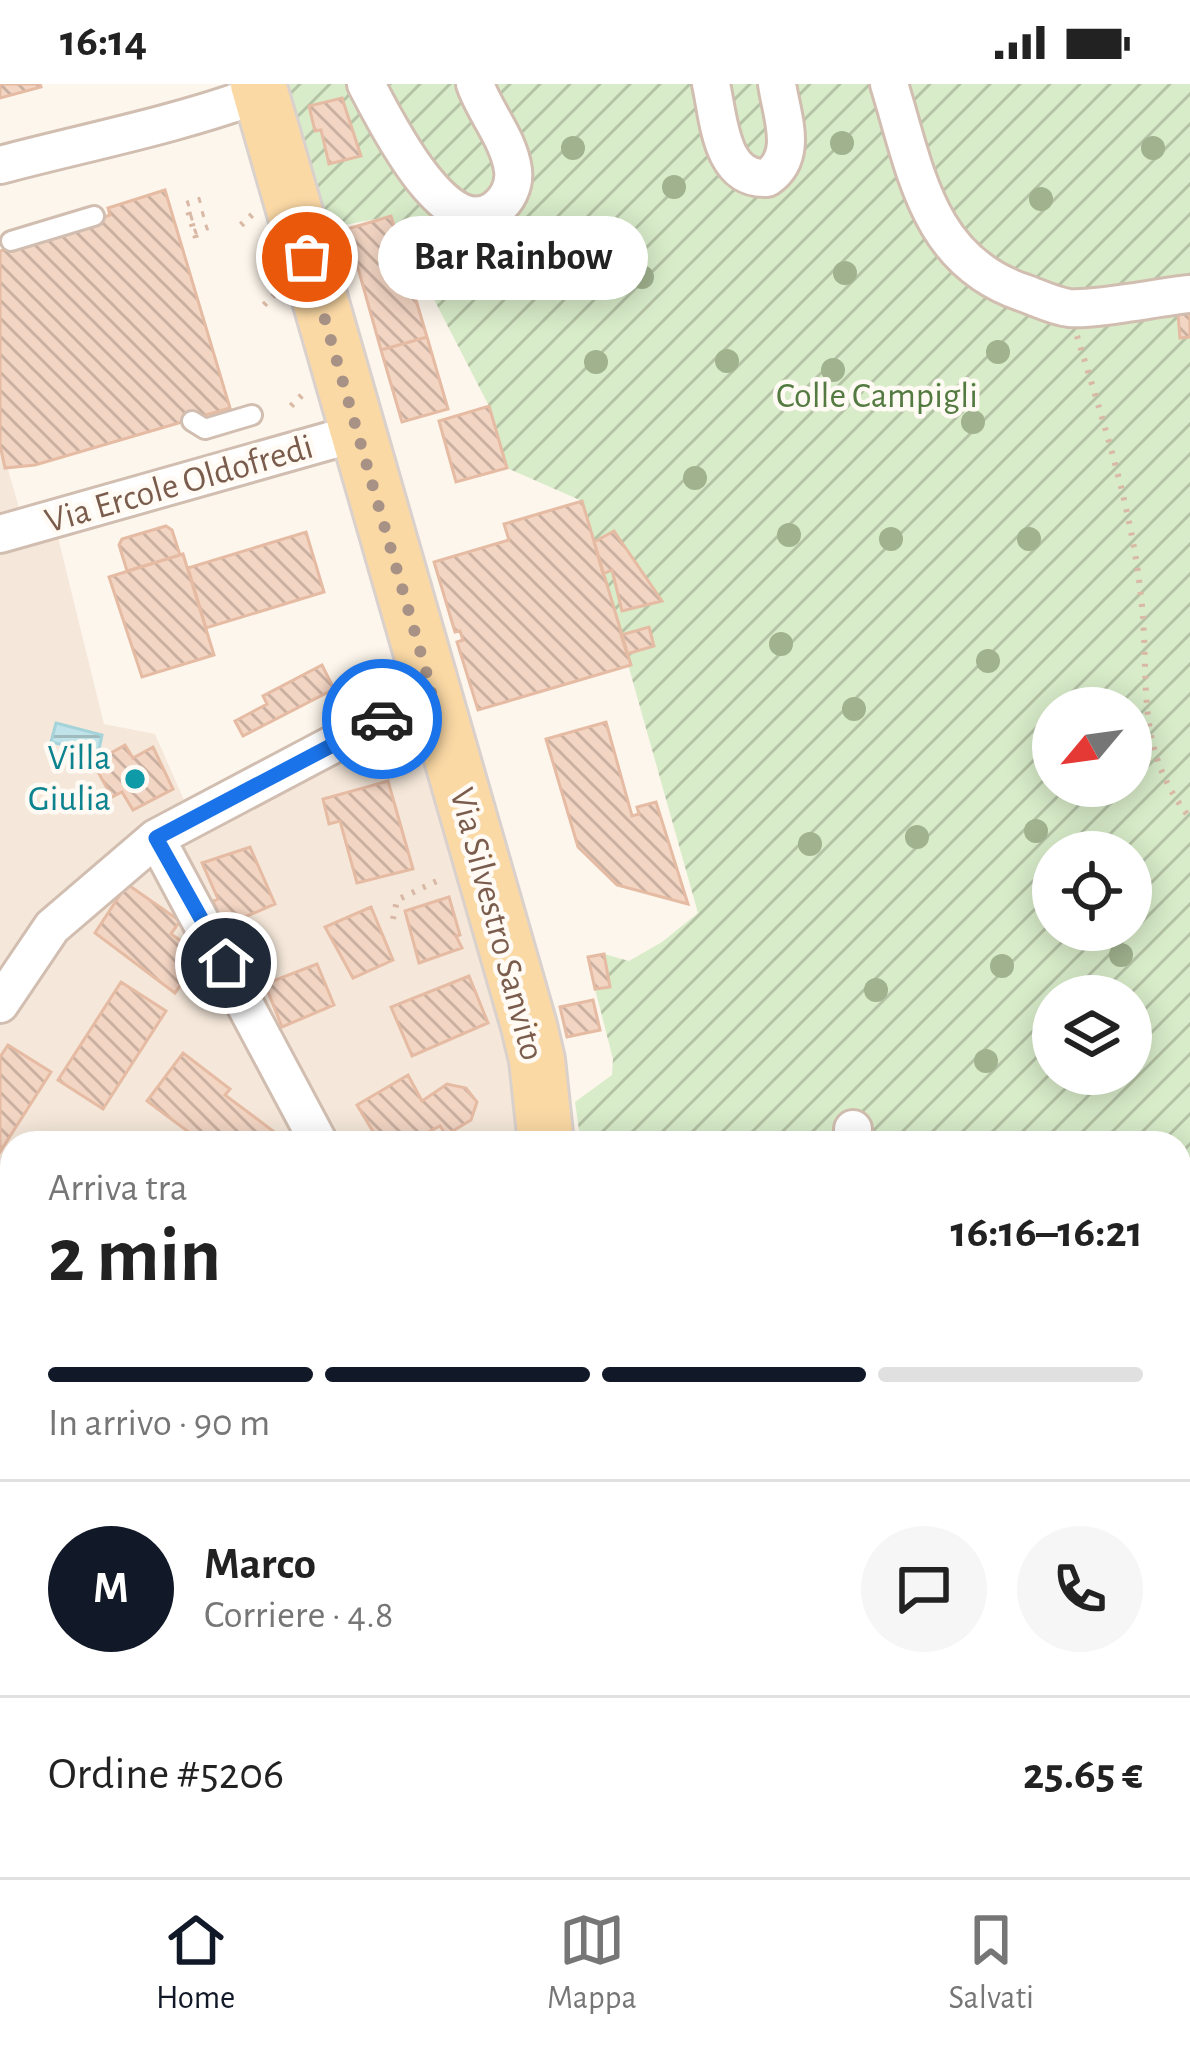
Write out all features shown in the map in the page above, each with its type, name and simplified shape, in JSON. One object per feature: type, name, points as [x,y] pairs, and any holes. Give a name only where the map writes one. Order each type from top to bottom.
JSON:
[{"type":"main road","name":"Via Silvestro Sanvito","points":[[259,89],[529,1026],[545,1131]]},
{"type":"street","points":[[366,84],[439,199],[466,216],[483,216],[509,193],[514,173],[506,145],[475,84]]},
{"type":"street","points":[[711,84],[728,156],[738,172],[752,178],[767,178],[784,159],[787,144],[777,84]]},
{"type":"street","points":[[889,84],[926,206],[968,264],[1003,286],[1069,308],[1190,294]]},
{"type":"street","points":[[0,165],[147,126],[192,101],[259,89]]},
{"type":"street","name":"Via Ercole Oldofredi","points":[[0,534],[357,433]]},
{"type":"street","points":[[0,1004],[52,927],[156,838],[432,692]]},
{"type":"street","points":[[156,838],[313,1131]]},
{"type":"lane","points":[[10,241],[94,216]]},
{"type":"lane","points":[[192,421],[206,429],[253,416]]},
{"type":"path","points":[[206,198],[186,204],[195,235],[214,225]]},
{"type":"path","points":[[190,218],[211,212]]},
{"type":"path","points":[[241,225],[254,214]]},
{"type":"path","points":[[264,305],[277,293]]},
{"type":"path","points":[[1069,308],[1107,431],[1141,596],[1148,735],[1177,802],[1190,818]]},
{"type":"path","points":[[291,406],[304,393]]},
{"type":"path","points":[[393,920],[397,899],[450,874]]},
{"type":"shaded area","points":[[0,442],[20,511],[50,505],[104,724],[155,734],[199,834],[423,710],[513,1020],[527,1131],[0,1131]]},
{"type":"green space","name":"Colle Campigli","points":[[277,84],[1190,84],[1190,1131],[579,1131],[575,1102],[612,1075],[613,1059],[595,989],[609,986],[604,954],[629,961],[698,913],[582,501],[507,468],[489,406],[391,216],[324,229]]},
{"type":"water","points":[[56,723],[102,735],[98,754],[51,742]]},
{"type":"building","points":[[0,84],[40,84],[41,87],[0,98]]},
{"type":"building","points":[[342,98],[361,156],[329,164],[309,106]]},
{"type":"building","points":[[165,190],[230,408],[35,465],[5,468],[0,445],[0,251],[110,215],[108,208]]},
{"type":"building","points":[[391,216],[427,337],[381,350],[347,229]]},
{"type":"building","points":[[1190,302],[1190,337],[1180,338],[1177,303]]},
{"type":"building","points":[[427,337],[448,409],[402,422],[381,350]]},
{"type":"building","points":[[489,406],[507,468],[456,482],[439,421]]},
{"type":"building","points":[[582,501],[631,665],[478,710],[457,642],[463,640],[460,631],[455,632],[434,562],[509,540],[504,524]]},
{"type":"building","points":[[166,526],[172,530],[180,555],[127,571],[119,545],[122,539]]},
{"type":"building","points":[[614,531],[662,601],[622,611],[612,570],[603,574],[594,542]]},
{"type":"building","points":[[306,532],[324,592],[206,628],[188,568]]},
{"type":"building","points":[[183,554],[214,655],[142,677],[109,577]]},
{"type":"building","points":[[649,627],[654,646],[627,654],[621,635]]},
{"type":"building","points":[[322,665],[334,689],[243,736],[235,721],[267,704],[263,696]]},
{"type":"building","points":[[606,722],[632,816],[639,814],[637,807],[656,802],[688,904],[617,885],[578,847],[546,739]]},
{"type":"building","name":"Villa Giulia","points":[[125,745],[133,758],[153,747],[173,789],[133,810],[122,792],[112,797],[93,763]]},
{"type":"building","points":[[388,781],[413,869],[357,883],[340,821],[329,824],[323,799]]},
{"type":"building","points":[[250,847],[275,904],[224,926],[202,863]]},
{"type":"building","points":[[127,884],[180,921],[171,934],[201,955],[175,993],[95,933]]},
{"type":"building","points":[[449,897],[462,948],[419,963],[405,911]]},
{"type":"building","points":[[371,907],[393,960],[353,978],[325,927]]},
{"type":"building","points":[[604,954],[610,987],[595,989],[588,957]]},
{"type":"building","points":[[317,964],[334,1005],[282,1027],[265,984]]},
{"type":"building","points":[[469,976],[488,1023],[412,1056],[391,1007]]},
{"type":"building","points":[[121,982],[166,1011],[103,1109],[58,1080]]},
{"type":"building","points":[[593,1000],[600,1030],[567,1037],[560,1007]]},
{"type":"building","points":[[8,1045],[51,1072],[13,1131],[0,1131],[0,1057]]},
{"type":"building","points":[[183,1053],[230,1089],[225,1095],[273,1131],[187,1131],[147,1101]]},
{"type":"building","points":[[408,1075],[422,1101],[447,1084],[466,1088],[477,1102],[471,1120],[453,1131],[440,1126],[431,1131],[373,1131],[357,1105]]},
{"type":"way so far","points":[[307,257],[432,692],[382,719]]},
{"type":"place","name":"Bar Rainbow","points":[[307,257]]},
{"type":"place","name":"Villa Giulia","points":[[135,779]]},
{"type":"route","points":[[226,963],[156,838],[382,719]]}]
